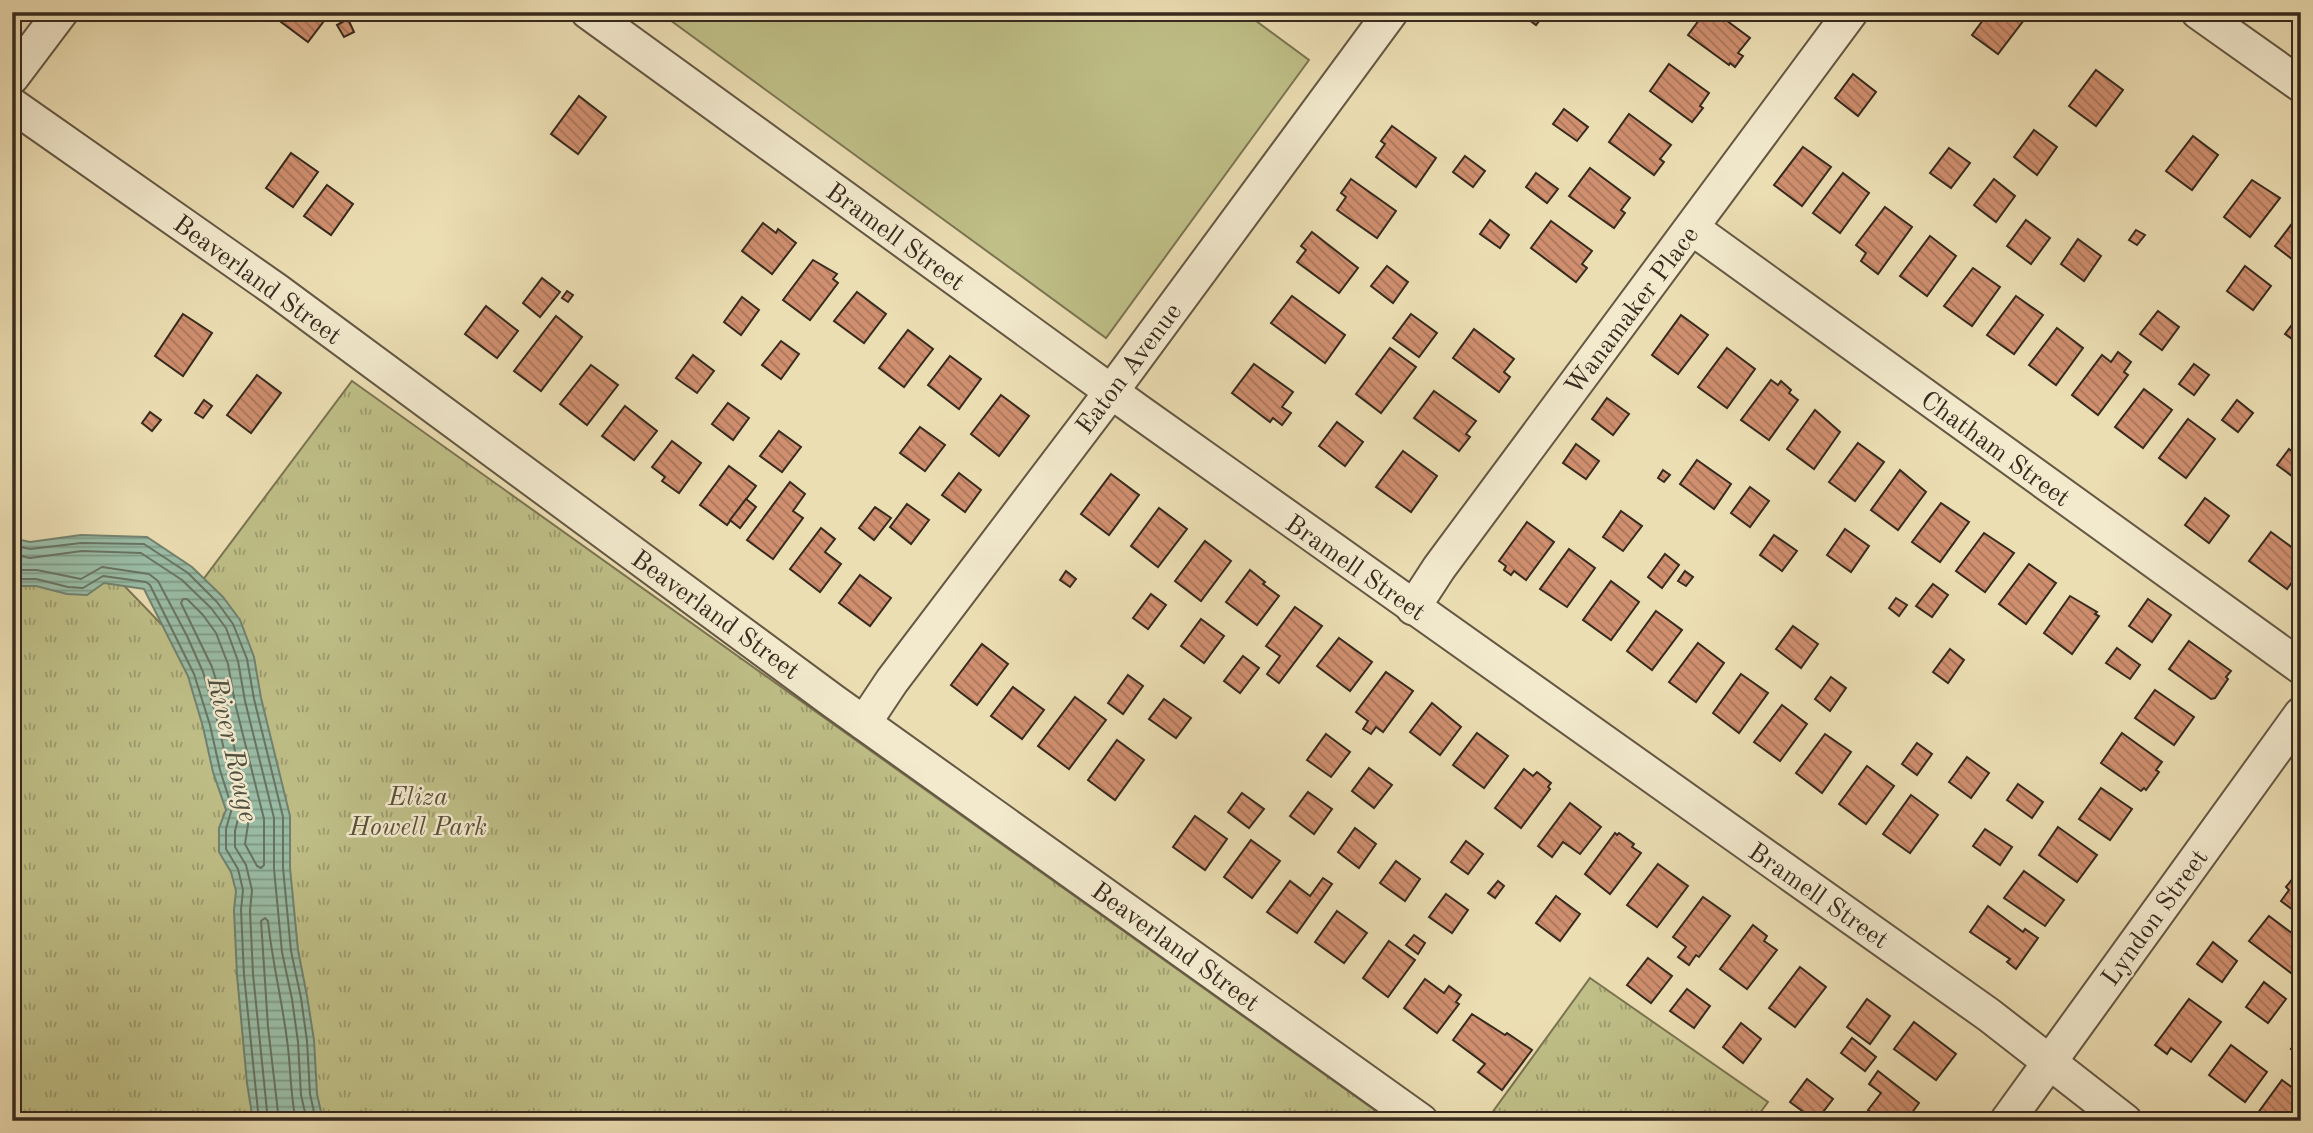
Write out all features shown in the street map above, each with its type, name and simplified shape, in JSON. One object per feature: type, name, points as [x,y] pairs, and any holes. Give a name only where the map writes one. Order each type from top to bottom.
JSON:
[{"type":"street","points":[[12,77],[61,12]]},
{"type":"street","name":"Bramell Street","points":[[588,12],[1111,392],[1989,1015],[2125,1121]]},
{"type":"street","name":"Eaton Avenue","points":[[864,723],[892,681],[1111,392],[1391,12]]},
{"type":"street","name":"Wanamaker Place","points":[[1413,608],[1439,568],[1851,12]]},
{"type":"street","points":[[2198,12],[2301,85]]},
{"type":"street","name":"Beaverland Street","points":[[12,105],[276,290],[864,723],[1420,1121]]},
{"type":"street","name":"Chatham Street","points":[[1692,228],[2301,667]]},
{"type":"street","name":"Lyndon Street","points":[[2007,1121],[2301,714]]},
{"type":"green space","points":[[659,12],[1244,12],[1309,60],[1106,338]]},
{"type":"green space","name":"Eliza Howell Park","points":[[352,381],[1390,1121],[12,1121],[12,548],[78,538],[166,629]]},
{"type":"green space","points":[[1590,978],[1768,1102],[1754,1121],[1486,1121]]},
{"type":"water","name":"River Rouge","points":[[81,535],[147,537],[192,567],[223,597],[240,620],[254,657],[261,698],[290,816],[290,868],[298,950],[314,1040],[317,1094],[323,1121],[253,1121],[237,975],[234,910],[236,891],[231,872],[219,852],[219,828],[226,810],[213,772],[188,676],[144,589],[104,583],[87,595],[67,594],[36,586],[12,586],[12,538],[30,542]]},
{"type":"building","points":[[288,12],[320,12],[327,17],[308,42],[281,22]]},
{"type":"building","points":[[1518,12],[1546,12],[1536,25]]},
{"type":"building","points":[[1705,12],[1715,12],[1750,38],[1738,53],[1743,56],[1735,67],[1688,35]]},
{"type":"building","points":[[1989,12],[2013,12],[2024,20],[1998,54],[1972,35]]},
{"type":"building","points":[[348,19],[354,32],[344,37],[337,25]]},
{"type":"building","points":[[1669,64],[1709,93],[1700,106],[1703,108],[1692,122],[1650,91]]},
{"type":"building","points":[[2096,70],[2123,90],[2096,126],[2069,106]]},
{"type":"building","points":[[1853,74],[1876,92],[1858,116],[1835,98]]},
{"type":"building","points":[[579,96],[606,117],[578,154],[551,134]]},
{"type":"building","points":[[1564,109],[1588,127],[1577,141],[1553,124]]},
{"type":"building","points":[[1629,114],[1671,145],[1660,159],[1664,162],[1654,175],[1609,142]]},
{"type":"building","points":[[1392,126],[1436,158],[1416,187],[1376,157],[1385,144],[1381,141]]},
{"type":"building","points":[[2034,130],[2057,147],[2037,175],[2014,157]]},
{"type":"building","points":[[2193,136],[2218,155],[2192,190],[2166,171]]},
{"type":"building","points":[[1803,147],[1831,167],[1802,206],[1774,185]]},
{"type":"building","points":[[1949,148],[1970,163],[1951,188],[1930,173]]},
{"type":"building","points":[[291,153],[318,172],[293,207],[266,188]]},
{"type":"building","points":[[1465,156],[1485,171],[1473,187],[1453,172]]},
{"type":"building","points":[[1590,168],[1630,198],[1621,210],[1625,213],[1614,228],[1569,196]]},
{"type":"building","points":[[1536,173],[1558,189],[1547,203],[1526,187]]},
{"type":"building","points":[[1843,173],[1869,193],[1840,233],[1813,213]]},
{"type":"building","points":[[1351,179],[1396,211],[1377,238],[1337,210],[1346,197],[1341,193]]},
{"type":"building","points":[[1994,179],[2015,196],[1996,222],[1974,205]]},
{"type":"building","points":[[2252,180],[2280,198],[2250,237],[2224,217]]},
{"type":"building","points":[[327,185],[353,204],[331,235],[304,216]]},
{"type":"building","points":[[1885,207],[1912,227],[1878,274],[1861,261],[1866,253],[1856,245]]},
{"type":"building","points":[[2301,214],[2301,266],[2275,246]]},
{"type":"building","points":[[1490,220],[1509,235],[1500,248],[1480,234]]},
{"type":"building","points":[[2026,220],[2050,238],[2031,264],[2007,246]]},
{"type":"building","points":[[1551,221],[1592,251],[1582,264],[1587,268],[1576,282],[1531,248]]},
{"type":"building","points":[[763,223],[776,233],[778,229],[796,243],[772,274],[742,251]]},
{"type":"building","points":[[2136,230],[2145,235],[2137,245],[2129,240]]},
{"type":"building","points":[[1312,232],[1358,268],[1339,293],[1297,262],[1306,250],[1301,246]]},
{"type":"building","points":[[1930,236],[1956,256],[1927,296],[1900,276]]},
{"type":"building","points":[[2078,239],[2101,256],[2084,281],[2061,264]]},
{"type":"building","points":[[813,260],[837,274],[833,279],[838,283],[810,320],[783,300]]},
{"type":"building","points":[[1387,266],[1408,282],[1393,303],[1371,286]]},
{"type":"building","points":[[2245,266],[2271,286],[2253,310],[2227,291]]},
{"type":"building","points":[[1973,268],[2000,287],[1972,326],[1944,306]]},
{"type":"building","points":[[12,277],[16,277],[12,304]]},
{"type":"building","points":[[542,278],[560,292],[540,317],[523,303]]},
{"type":"building","points":[[567,291],[573,295],[568,302],[562,298]]},
{"type":"building","points":[[857,292],[886,314],[864,343],[834,321]]},
{"type":"building","points":[[1292,296],[1345,335],[1325,363],[1271,323]]},
{"type":"building","points":[[2016,296],[2043,315],[2014,354],[1987,335]]},
{"type":"building","points":[[742,297],[759,310],[741,335],[724,322]]},
{"type":"building","points":[[486,306],[518,331],[497,358],[465,334]]},
{"type":"building","points":[[2158,311],[2179,327],[2162,350],[2140,334]]},
{"type":"building","points":[[2301,313],[2301,345],[2285,334]]},
{"type":"building","points":[[183,314],[212,333],[183,376],[155,356]]},
{"type":"building","points":[[1411,314],[1437,333],[1419,357],[1393,338]]},
{"type":"building","points":[[1681,315],[1708,335],[1678,374],[1652,355]]},
{"type":"building","points":[[556,316],[582,337],[541,391],[514,371]]},
{"type":"building","points":[[2057,328],[2083,348],[2056,385],[2029,365]]},
{"type":"building","points":[[1474,329],[1514,359],[1504,372],[1510,377],[1499,392],[1453,358]]},
{"type":"building","points":[[908,330],[933,349],[904,387],[879,368]]},
{"type":"building","points":[[781,341],[799,354],[781,379],[762,365]]},
{"type":"building","points":[[1390,348],[1416,367],[1381,413],[1356,394]]},
{"type":"building","points":[[1727,348],[1755,369],[1727,408],[1698,387]]},
{"type":"building","points":[[2118,352],[2131,362],[2124,372],[2128,375],[2098,415],[2072,395],[2102,355],[2111,362]]},
{"type":"building","points":[[693,355],[714,371],[697,393],[676,378]]},
{"type":"building","points":[[950,356],[981,379],[959,409],[928,385]]},
{"type":"building","points":[[1254,364],[1293,392],[1282,407],[1291,413],[1282,425],[1273,418],[1270,422],[1232,393]]},
{"type":"building","points":[[2194,364],[2209,375],[2194,395],[2179,384]]},
{"type":"building","points":[[591,365],[618,385],[587,425],[560,404]]},
{"type":"building","points":[[257,375],[281,393],[251,433],[227,415]]},
{"type":"building","points":[[1771,380],[1778,385],[1781,381],[1798,400],[1769,440],[1741,420]]},
{"type":"building","points":[[2144,389],[2172,410],[2143,448],[2115,427]]},
{"type":"building","points":[[1434,391],[1476,421],[1466,434],[1470,437],[1459,451],[1414,418]]},
{"type":"building","points":[[1001,395],[1029,416],[999,456],[971,434]]},
{"type":"building","points":[[1607,398],[1629,414],[1613,435],[1592,419]]},
{"type":"building","points":[[204,400],[212,406],[203,418],[195,413]]},
{"type":"building","points":[[2237,400],[2253,413],[2238,432],[2222,420]]},
{"type":"building","points":[[728,403],[749,418],[733,440],[712,424]]},
{"type":"building","points":[[625,406],[657,431],[634,460],[602,436]]},
{"type":"building","points":[[1815,410],[1840,432],[1814,469],[1787,449]]},
{"type":"building","points":[[150,412],[161,420],[152,431],[142,423]]},
{"type":"building","points":[[2188,419],[2215,439],[2186,478],[2159,458]]},
{"type":"building","points":[[1337,422],[1363,442],[1345,466],[1319,446]]},
{"type":"building","points":[[920,427],[945,445],[925,471],[900,453]]},
{"type":"building","points":[[779,431],[801,447],[782,472],[760,456]]},
{"type":"building","points":[[672,441],[701,463],[679,493],[662,481],[665,477],[652,467]]},
{"type":"building","points":[[1858,443],[1884,462],[1855,501],[1829,482]]},
{"type":"building","points":[[1576,444],[1599,461],[1586,479],[1563,463]]},
{"type":"building","points":[[2289,449],[2301,458],[2300,482],[2277,465]]},
{"type":"building","points":[[1403,451],[1437,476],[1411,512],[1376,487]]},
{"type":"building","points":[[1697,460],[1731,484],[1714,509],[1680,484]]},
{"type":"building","points":[[729,466],[756,486],[727,525],[700,505]]},
{"type":"building","points":[[1663,470],[1670,475],[1664,482],[1658,478]]},
{"type":"building","points":[[1900,470],[1926,492],[1898,530],[1871,510]]},
{"type":"building","points":[[959,473],[981,490],[965,512],[942,495]]},
{"type":"building","points":[[1111,474],[1139,495],[1109,535],[1081,514]]},
{"type":"building","points":[[790,482],[805,494],[793,511],[803,518],[773,559],[747,540]]},
{"type":"building","points":[[1750,487],[1769,501],[1750,527],[1731,513]]},
{"type":"building","points":[[2205,498],[2229,516],[2209,543],[2185,525]]},
{"type":"building","points":[[746,499],[756,507],[740,528],[730,520]]},
{"type":"building","points":[[1941,503],[1969,522],[1940,562],[1912,542]]},
{"type":"building","points":[[907,504],[929,520],[911,544],[890,527]]},
{"type":"building","points":[[875,507],[891,518],[874,540],[859,528]]},
{"type":"building","points":[[1159,508],[1187,529],[1158,567],[1131,546]]},
{"type":"building","points":[[2301,510],[2301,527],[2293,521]]},
{"type":"building","points":[[1621,511],[1642,526],[1623,551],[1603,537]]},
{"type":"building","points":[[1527,522],[1554,542],[1526,580],[1514,571],[1511,575],[1499,561]]},
{"type":"building","points":[[821,528],[835,539],[825,552],[841,564],[820,592],[790,569]]},
{"type":"building","points":[[1845,529],[1869,546],[1851,572],[1827,555]]},
{"type":"building","points":[[2271,532],[2301,554],[2301,570],[2287,589],[2249,561]]},
{"type":"building","points":[[1984,533],[2014,553],[1985,592],[1956,571]]},
{"type":"building","points":[[1774,535],[1797,551],[1782,571],[1760,555]]},
{"type":"building","points":[[1205,541],[1231,561],[1201,601],[1175,581]]},
{"type":"building","points":[[1569,549],[1595,568],[1567,607],[1540,589]]},
{"type":"building","points":[[1665,554],[1679,565],[1662,588],[1648,577]]},
{"type":"building","points":[[2029,564],[2056,583],[2026,624],[1999,604]]},
{"type":"building","points":[[1250,570],[1279,596],[1257,625],[1226,602]]},
{"type":"building","points":[[1066,571],[1076,579],[1070,587],[1060,580]]},
{"type":"building","points":[[1685,571],[1693,577],[1686,586],[1678,581]]},
{"type":"building","points":[[860,575],[891,598],[870,626],[839,603]]},
{"type":"building","points":[[1611,581],[1639,602],[1611,640],[1583,620]]},
{"type":"building","points":[[1933,584],[1948,595],[1932,617],[1916,606]]},
{"type":"building","points":[[1151,594],[1166,605],[1148,629],[1133,618]]},
{"type":"building","points":[[2070,596],[2097,612],[2095,614],[2099,616],[2072,654],[2044,633]]},
{"type":"building","points":[[1896,598],[1907,605],[1899,616],[1889,608]]},
{"type":"building","points":[[2148,599],[2171,615],[2152,642],[2129,626]]},
{"type":"building","points":[[1295,607],[1322,626],[1279,683],[1267,674],[1280,656],[1266,646]]},
{"type":"building","points":[[1656,611],[1682,630],[1652,670],[1627,651]]},
{"type":"building","points":[[1201,619],[1224,636],[1204,663],[1181,646]]},
{"type":"building","points":[[1793,626],[1818,644],[1801,668],[1776,649]]},
{"type":"building","points":[[1339,638],[1372,662],[1350,691],[1317,666]]},
{"type":"building","points":[[2189,641],[2231,671],[2215,698],[2211,699],[2169,669]]},
{"type":"building","points":[[1698,643],[1724,663],[1696,702],[1669,682]]},
{"type":"building","points":[[982,644],[1008,664],[977,705],[951,685]]},
{"type":"building","points":[[2117,648],[2140,665],[2130,679],[2106,663]]},
{"type":"building","points":[[1950,649],[1964,660],[1948,683],[1933,672]]},
{"type":"building","points":[[1243,656],[1259,668],[1240,693],[1224,681]]},
{"type":"building","points":[[1386,672],[1413,691],[1383,732],[1376,727],[1371,734],[1363,729],[1368,721],[1356,712]]},
{"type":"building","points":[[1741,674],[1768,693],[1739,733],[1713,713]]},
{"type":"building","points":[[1128,675],[1143,686],[1123,714],[1108,703]]},
{"type":"building","points":[[1831,677],[1846,688],[1830,711],[1815,699]]},
{"type":"building","points":[[1013,687],[1044,710],[1022,739],[991,716]]},
{"type":"building","points":[[2155,690],[2194,717],[2174,745],[2135,718]]},
{"type":"building","points":[[1075,697],[1106,720],[1069,769],[1038,746]]},
{"type":"building","points":[[1164,699],[1191,718],[1176,738],[1149,719]]},
{"type":"building","points":[[1432,703],[1461,727],[1440,755],[1410,732]]},
{"type":"building","points":[[1782,705],[1807,724],[1780,761],[1754,742]]},
{"type":"building","points":[[1477,733],[1508,756],[1484,788],[1453,765]]},
{"type":"building","points":[[2122,733],[2162,762],[2156,770],[2159,772],[2146,790],[2144,788],[2141,791],[2101,763]]},
{"type":"building","points":[[1326,734],[1350,752],[1331,777],[1307,760]]},
{"type":"building","points":[[1825,734],[1851,752],[1822,793],[1796,773]]},
{"type":"building","points":[[1117,740],[1144,760],[1115,800],[1088,780]]},
{"type":"building","points":[[1917,743],[1932,754],[1917,775],[1902,764]]},
{"type":"building","points":[[1967,757],[1989,773],[1971,798],[1949,782]]},
{"type":"building","points":[[1867,766],[1894,786],[1866,824],[1839,804]]},
{"type":"building","points":[[1369,768],[1392,785],[1374,808],[1352,791]]},
{"type":"building","points":[[1524,769],[1533,776],[1537,772],[1551,783],[1548,787],[1550,789],[1521,828],[1495,808]]},
{"type":"building","points":[[2018,784],[2043,802],[2032,818],[2007,800]]},
{"type":"building","points":[[2101,788],[2132,809],[2110,840],[2079,819]]},
{"type":"building","points":[[1308,792],[1332,809],[1314,834],[1290,816]]},
{"type":"building","points":[[1242,793],[1264,809],[1249,828],[1228,812]]},
{"type":"building","points":[[1911,795],[1938,815],[1910,853],[1883,834]]},
{"type":"building","points":[[1570,803],[1601,827],[1580,854],[1563,842],[1552,857],[1538,846]]},
{"type":"building","points":[[1195,816],[1227,839],[1205,870],[1173,847]]},
{"type":"building","points":[[2058,827],[2097,855],[2077,882],[2039,855]]},
{"type":"building","points":[[1355,828],[1376,844],[1359,868],[1338,852]]},
{"type":"building","points":[[1985,829],[2012,847],[2000,865],[1973,846]]},
{"type":"building","points":[[1615,833],[1634,844],[1632,847],[1641,853],[1610,894],[1585,874]]},
{"type":"building","points":[[1251,840],[1280,861],[1252,898],[1224,877]]},
{"type":"building","points":[[1466,841],[1483,854],[1468,874],[1451,862]]},
{"type":"building","points":[[1396,861],[1420,879],[1405,901],[1380,883]]},
{"type":"building","points":[[1658,864],[1688,886],[1657,927],[1627,905]]},
{"type":"building","points":[[2301,868],[2301,916],[2281,901],[2289,890],[2286,887]]},
{"type":"building","points":[[2024,871],[2064,900],[2045,926],[2004,898]]},
{"type":"building","points":[[1323,878],[1332,884],[1297,933],[1267,912],[1290,881],[1310,896]]},
{"type":"building","points":[[1498,881],[1504,886],[1495,898],[1488,893]]},
{"type":"building","points":[[1446,894],[1468,910],[1452,933],[1429,917]]},
{"type":"building","points":[[1556,896],[1580,914],[1560,941],[1536,923]]},
{"type":"building","points":[[1703,897],[1730,916],[1699,957],[1696,955],[1689,965],[1678,957],[1686,947],[1673,937]]},
{"type":"building","points":[[1988,906],[2023,932],[2025,929],[2038,938],[2016,969],[2007,962],[2010,959],[1970,932]]},
{"type":"building","points":[[1337,911],[1367,933],[1344,963],[1315,942]]},
{"type":"building","points":[[2269,916],[2301,940],[2301,960],[2291,973],[2249,941]]},
{"type":"building","points":[[1753,925],[1767,936],[1764,941],[1777,950],[1747,989],[1720,969]]},
{"type":"building","points":[[1414,935],[1425,943],[1418,954],[1406,945]]},
{"type":"building","points":[[1389,941],[1415,960],[1388,997],[1363,978]]},
{"type":"building","points":[[2213,942],[2237,961],[2222,982],[2197,964]]},
{"type":"building","points":[[1648,958],[1672,976],[1651,1003],[1627,985]]},
{"type":"building","points":[[1800,967],[1826,987],[1795,1027],[1769,1008]]},
{"type":"building","points":[[1425,979],[1444,993],[1449,986],[1461,995],[1456,1002],[1459,1004],[1437,1033],[1404,1008]]},
{"type":"building","points":[[2264,982],[2286,999],[2268,1023],[2246,1007]]},
{"type":"building","points":[[1687,989],[1710,1006],[1694,1028],[1670,1011]]},
{"type":"building","points":[[1867,999],[1890,1016],[1870,1044],[1847,1027]]},
{"type":"building","points":[[2189,999],[2221,1022],[2191,1062],[2171,1048],[2167,1054],[2155,1045]]},
{"type":"building","points":[[1472,1014],[1532,1050],[1502,1090],[1478,1072],[1485,1064],[1453,1040]]},
{"type":"building","points":[[1914,1022],[1956,1054],[1936,1080],[1894,1049]]},
{"type":"building","points":[[1741,1023],[1761,1039],[1743,1063],[1723,1047]]},
{"type":"building","points":[[2301,1036],[2301,1056],[2291,1049]]},
{"type":"building","points":[[1852,1038],[1876,1057],[1865,1071],[1841,1053]]},
{"type":"building","points":[[2231,1045],[2267,1072],[2245,1102],[2209,1075]]},
{"type":"building","points":[[1878,1071],[1919,1103],[1906,1121],[1883,1121],[1868,1110],[1881,1093],[1869,1084]]},
{"type":"building","points":[[1807,1079],[1833,1099],[1816,1121],[1790,1102]]},
{"type":"building","points":[[2282,1080],[2301,1094],[2301,1121],[2261,1121],[2255,1117]]}]
